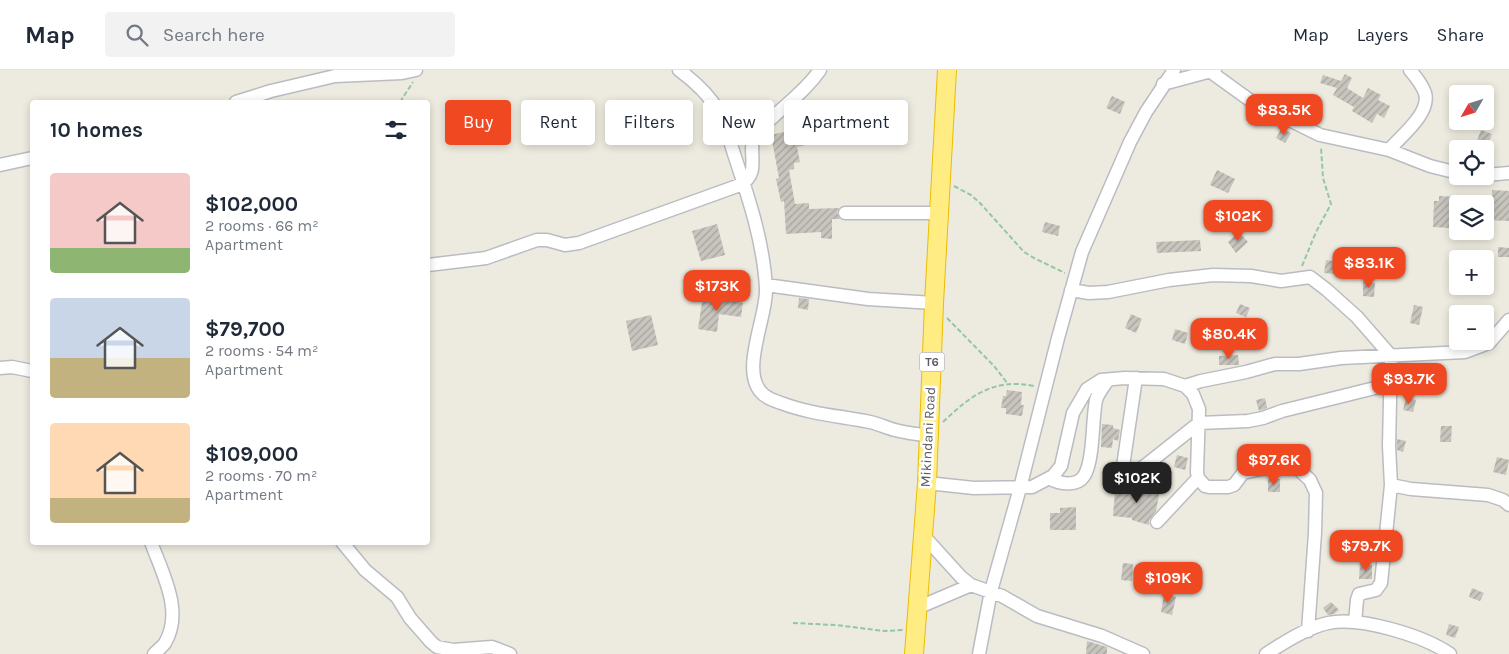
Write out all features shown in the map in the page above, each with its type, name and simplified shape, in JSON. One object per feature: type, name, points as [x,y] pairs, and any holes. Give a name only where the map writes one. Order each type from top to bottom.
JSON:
[{"type":"highway","name":"Mikindani Road","points":[[914,654],[927,483],[934,303],[947,70]]},
{"type":"street","points":[[679,70],[692,79],[717,110],[744,183],[758,233],[766,285],[763,316],[753,364],[756,383],[762,394],[773,400],[806,411],[872,422],[894,430],[929,436]]},
{"type":"street","points":[[430,266],[486,258],[537,240],[547,240],[565,245],[579,243],[744,183],[753,169],[752,144],[756,133],[807,87],[820,70]]},
{"type":"street","points":[[979,654],[991,591],[1082,252],[1092,225],[1130,142],[1174,70]]},
{"type":"street","points":[[1389,150],[1420,116],[1425,105],[1426,94],[1420,82],[1410,70]]},
{"type":"street","points":[[1164,84],[1211,71],[1257,104],[1320,135],[1389,150],[1430,166],[1449,171]]},
{"type":"street","points":[[242,100],[271,91],[335,76],[416,74]]},
{"type":"street","points":[[0,164],[30,158]]},
{"type":"street","points":[[1494,174],[1509,173]]},
{"type":"street","points":[[844,213],[940,213]]},
{"type":"street","points":[[1071,290],[1108,292],[1169,280],[1213,275],[1251,276],[1277,281],[1310,278],[1327,290],[1357,317],[1392,356],[1389,446],[1391,485],[1381,585],[1376,590],[1359,594],[1355,622]]},
{"type":"street","points":[[766,285],[868,299],[934,303]]},
{"type":"street","points":[[1185,386],[1275,364],[1298,364],[1342,358],[1451,354],[1476,349],[1489,344],[1509,320]]},
{"type":"street","points":[[0,368],[12,367],[30,371]]},
{"type":"street","points":[[1136,378],[1122,470],[1125,478],[1129,478],[1199,423],[1248,421],[1263,418],[1282,411],[1391,384]]},
{"type":"street","points":[[927,483],[974,488],[1032,487],[1058,471],[1062,463],[1069,426],[1081,398],[1091,385],[1101,380],[1136,378],[1164,380],[1185,386],[1193,394],[1198,405],[1198,478],[1202,484],[1209,487],[1228,487],[1234,485],[1243,473],[1284,464],[1295,466],[1310,480],[1316,494],[1308,631]]},
{"type":"street","points":[[1049,478],[1055,482],[1065,484],[1080,480],[1084,476],[1089,457],[1096,400],[1108,380]]},
{"type":"street","points":[[1156,522],[1198,478]]},
{"type":"street","points":[[1391,485],[1411,489],[1488,496],[1503,500],[1509,505]]},
{"type":"street","points":[[922,534],[970,585],[991,591],[1037,616],[1102,636],[1143,654]]},
{"type":"street","points":[[152,545],[169,592],[172,614],[170,630],[164,643],[154,654]]},
{"type":"street","points":[[345,545],[366,570],[397,597],[414,624],[437,647],[453,650],[492,647],[510,654]]},
{"type":"street","points":[[916,608],[970,585]]},
{"type":"street","points":[[1266,654],[1308,631],[1326,623],[1338,621],[1355,622],[1420,638],[1439,646],[1450,654]]},
{"type":"path","points":[[401,100],[416,74]]},
{"type":"path","points":[[1298,278],[1316,232],[1331,204],[1323,178],[1320,135]]},
{"type":"path","points":[[942,179],[976,200],[1028,255],[1075,277]]},
{"type":"path","points":[[934,303],[994,366],[1008,384]]},
{"type":"path","points":[[929,436],[961,404],[985,390],[1008,384],[1020,384],[1046,389]]},
{"type":"path","points":[[793,623],[836,625],[884,631],[916,628]]},
{"type":"building","points":[[1345,74],[1352,78],[1347,88],[1363,98],[1368,88],[1381,95],[1378,100],[1390,106],[1384,118],[1377,114],[1372,123],[1352,111],[1354,107],[1333,95],[1337,88],[1320,83],[1323,75],[1341,81]]},
{"type":"building","points":[[1112,96],[1125,102],[1120,114],[1106,108]]},
{"type":"building","points":[[1282,128],[1291,133],[1285,143],[1276,138]]},
{"type":"building","points":[[1481,130],[1492,134],[1490,140],[1477,140]]},
{"type":"building","points":[[784,132],[784,145],[805,145],[797,147],[800,162],[794,163],[794,169],[789,170],[795,204],[809,203],[809,209],[839,208],[837,213],[840,219],[832,219],[832,239],[821,238],[821,232],[786,234],[784,201],[781,202],[776,179],[779,178],[773,145],[774,134]]},
{"type":"building","points":[[1217,170],[1235,179],[1228,193],[1210,185]]},
{"type":"building","points":[[1492,190],[1509,191],[1509,221],[1494,220],[1494,195],[1492,195]]},
{"type":"building","points":[[1439,196],[1449,197],[1449,228],[1433,227],[1434,201],[1439,201]]},
{"type":"building","points":[[1045,222],[1060,226],[1058,236],[1042,232]]},
{"type":"building","points":[[717,224],[725,255],[701,261],[692,231]]},
{"type":"building","points":[[1239,232],[1248,242],[1236,253],[1228,242]]},
{"type":"building","points":[[1200,240],[1201,251],[1157,253],[1156,242]]},
{"type":"building","points":[[1498,247],[1509,248],[1509,257],[1498,257]]},
{"type":"building","points":[[1326,260],[1337,262],[1335,274],[1324,273]]},
{"type":"building","points":[[1363,282],[1375,283],[1374,297],[1363,296]]},
{"type":"building","points":[[703,296],[743,303],[741,317],[719,314],[717,332],[698,329]]},
{"type":"building","points":[[799,298],[809,299],[808,310],[798,308]]},
{"type":"building","points":[[1240,304],[1250,308],[1246,317],[1236,313]]},
{"type":"building","points":[[1414,305],[1423,307],[1419,325],[1410,323]]},
{"type":"building","points":[[1131,314],[1142,319],[1136,333],[1125,328]]},
{"type":"building","points":[[651,315],[658,345],[632,351],[626,321]]},
{"type":"building","points":[[1175,329],[1188,333],[1185,344],[1172,340]]},
{"type":"building","points":[[1238,355],[1239,365],[1219,365],[1219,356]]},
{"type":"building","points":[[1007,390],[1022,392],[1021,405],[1024,405],[1022,416],[1006,414],[1006,408],[1001,408],[1003,396],[1006,396]]},
{"type":"building","points":[[1406,397],[1416,400],[1413,412],[1403,410]]},
{"type":"building","points":[[1265,398],[1267,408],[1259,411],[1256,400]]},
{"type":"building","points":[[1102,424],[1113,425],[1113,428],[1120,430],[1118,441],[1113,439],[1112,448],[1101,447]]},
{"type":"building","points":[[1441,426],[1452,426],[1451,442],[1440,442]]},
{"type":"building","points":[[1397,439],[1406,441],[1403,452],[1397,450]]},
{"type":"building","points":[[1177,455],[1188,458],[1185,470],[1174,467]]},
{"type":"building","points":[[1497,457],[1509,460],[1506,475],[1493,472]]},
{"type":"building","points":[[1268,479],[1280,479],[1280,492],[1268,492]]},
{"type":"building","points":[[1150,483],[1161,485],[1156,511],[1149,520],[1149,525],[1132,520],[1132,518],[1113,516],[1115,490],[1148,491]]},
{"type":"building","points":[[1076,507],[1076,530],[1050,530],[1050,513],[1060,513],[1060,508]]},
{"type":"building","points":[[1123,563],[1133,564],[1132,581],[1121,580]]},
{"type":"building","points":[[1360,564],[1372,565],[1372,579],[1359,579]]},
{"type":"building","points":[[1472,588],[1484,593],[1480,601],[1469,597]]},
{"type":"building","points":[[1164,594],[1176,597],[1172,615],[1161,612]]},
{"type":"building","points":[[1331,602],[1339,610],[1334,614],[1328,615],[1323,608]]},
{"type":"building","points":[[1449,624],[1459,627],[1455,638],[1446,635]]},
{"type":"building","points":[[1087,641],[1107,647],[1107,654],[1086,654]]}]
